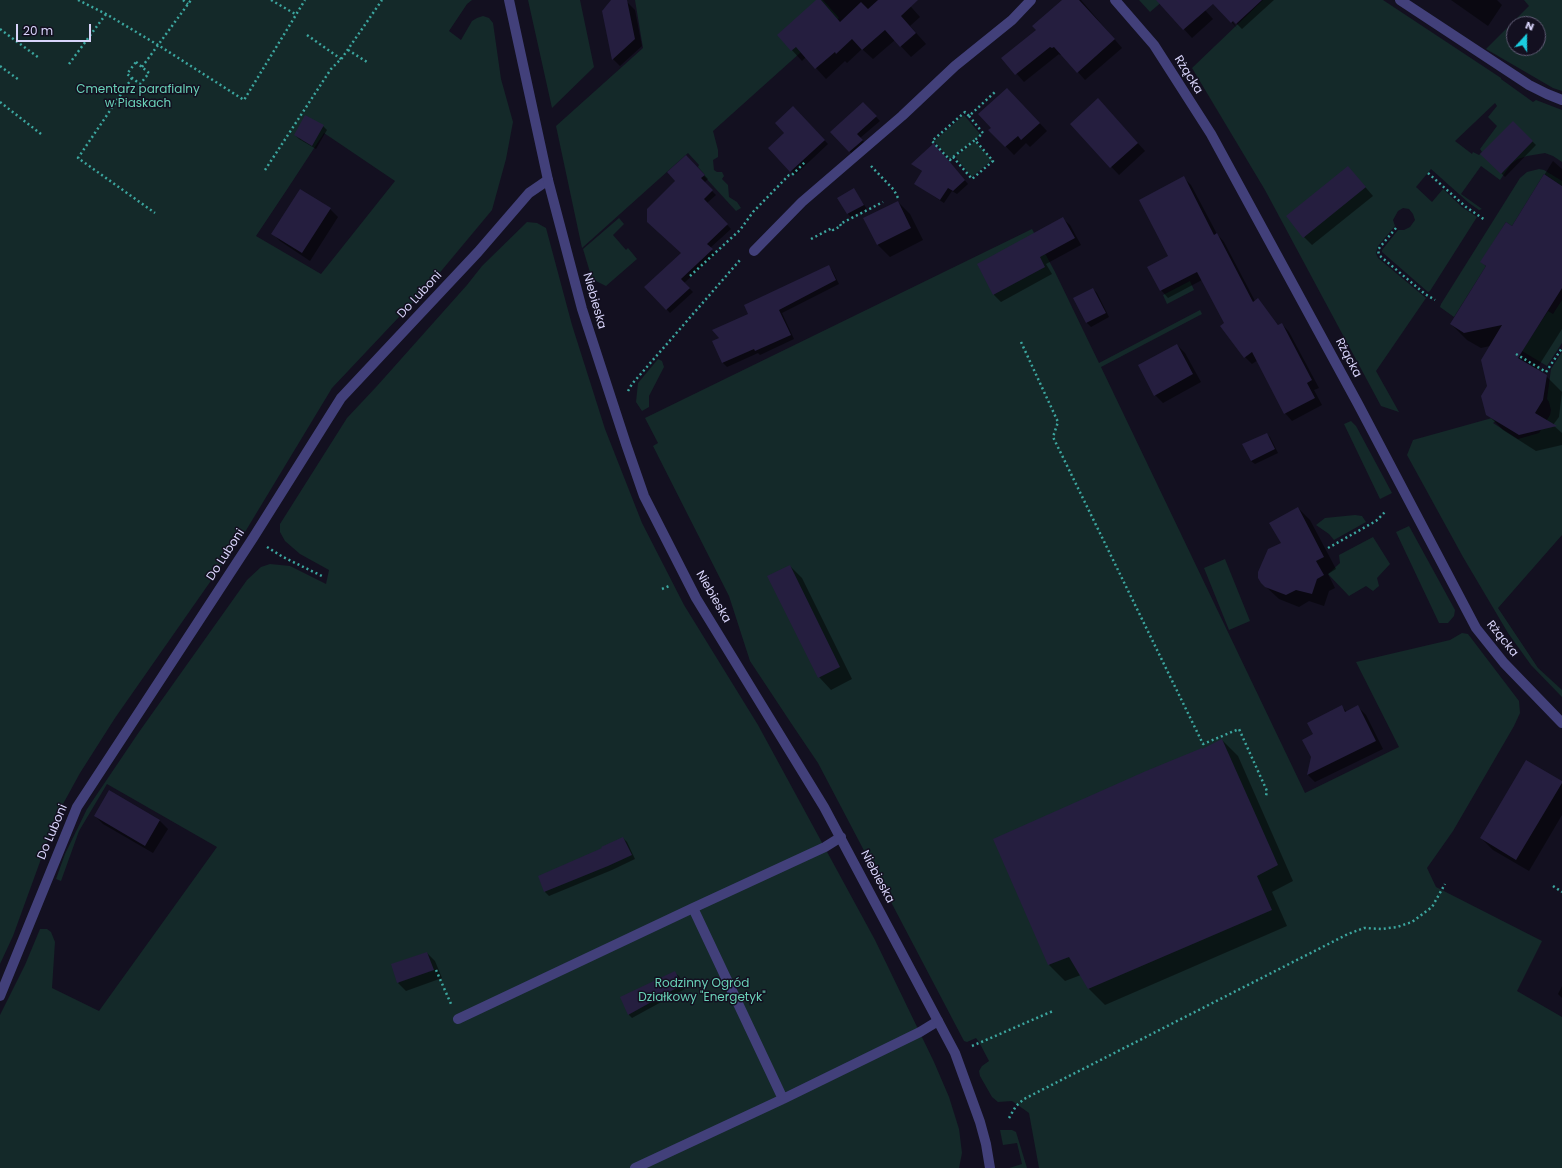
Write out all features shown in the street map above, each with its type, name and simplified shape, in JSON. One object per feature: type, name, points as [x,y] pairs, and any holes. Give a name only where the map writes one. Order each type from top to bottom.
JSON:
[{"type":"street","name":"Niebieska","points":[[509,0],[548,180],[587,326],[644,496],[696,598],[784,740],[841,837],[955,1053],[980,1122],[990,1168]]},
{"type":"street","points":[[754,251],[802,202],[902,116],[955,66],[1012,20],[1030,0]]},
{"type":"street","name":"Rżącka","points":[[1115,0],[1154,45],[1211,134],[1358,404],[1476,628],[1504,663],[1562,723]]},
{"type":"street","points":[[1400,0],[1529,85],[1562,100]]},
{"type":"street","name":"Do Luboni","points":[[0,996],[77,807],[253,538],[341,398],[478,252],[529,193],[548,180]]},
{"type":"street","points":[[458,1019],[693,908],[825,848],[841,837]]},
{"type":"street","points":[[693,908],[783,1098]]},
{"type":"street","points":[[635,1168],[920,1032],[938,1021]]},
{"type":"path","points":[[78,0],[106,14],[158,45],[244,100],[305,0]]},
{"type":"path","points":[[183,0],[188,4]]},
{"type":"path","points":[[142,67],[191,0]]},
{"type":"path","points":[[271,0],[297,15]]},
{"type":"path","points":[[265,170],[315,92],[331,69],[348,50],[382,0]]},
{"type":"path","points":[[69,64],[106,14]]},
{"type":"path","points":[[0,29],[38,58]]},
{"type":"path","points":[[307,35],[341,59]]},
{"type":"path","points":[[348,50],[367,62]]},
{"type":"path","points":[[136,62],[142,67],[149,73],[140,84],[127,74],[136,62]]},
{"type":"path","points":[[0,66],[19,80]]},
{"type":"path","points":[[132,78],[78,158],[155,213]]},
{"type":"path","points":[[968,116],[995,92]]},
{"type":"path","points":[[0,102],[41,134]]},
{"type":"path","points":[[965,112],[968,116],[984,133],[950,160],[932,140],[965,112]]},
{"type":"path","points":[[953,157],[972,179],[993,161],[975,140]]},
{"type":"path","points":[[859,153],[894,190],[899,200]]},
{"type":"path","points":[[690,276],[740,230],[753,212],[789,175],[792,175],[806,162]]},
{"type":"path","points":[[1428,173],[1466,207],[1485,220]]},
{"type":"path","points":[[811,239],[832,228],[833,230],[841,226],[840,224],[883,202]]},
{"type":"path","points":[[1396,228],[1378,250],[1380,255],[1425,294],[1435,300]]},
{"type":"path","points":[[628,393],[632,384],[743,256],[748,251],[754,251]]},
{"type":"path","points":[[1021,342],[1058,422],[1053,437],[1203,744],[1239,729],[1267,791],[1266,796]]},
{"type":"path","points":[[1516,354],[1546,372],[1562,348]]},
{"type":"path","points":[[1328,548],[1376,521],[1386,511]]},
{"type":"path","points":[[253,538],[283,557],[324,577]]},
{"type":"path","points":[[1009,1118],[1016,1106],[1024,1099],[1354,932],[1364,928],[1397,928],[1412,922],[1432,907],[1445,884]]},
{"type":"path","points":[[1553,886],[1562,892]]},
{"type":"path","points":[[436,970],[458,1019]]},
{"type":"path","points":[[955,1053],[1053,1011]]},
{"type":"green space","name":"Cmentarz parafialny w Piaskach","points":[[0,0],[472,0],[467,4],[449,31],[461,40],[472,21],[477,18],[483,16],[489,18],[493,23],[501,79],[513,122],[506,159],[492,210],[432,282],[332,388],[245,532],[115,718],[80,773],[57,815],[13,936],[0,964]],"holes":[[[324,133],[395,181],[321,274],[256,236]]]},
{"type":"green space","points":[[528,0],[580,0],[594,67],[552,108]]},
{"type":"green space","points":[[635,0],[823,0],[839,18],[713,131],[718,150],[718,157],[713,160],[714,170],[717,172],[722,172],[724,176],[722,179],[728,185],[729,197],[737,202],[741,208],[736,211],[704,176],[705,175],[698,167],[699,165],[688,153],[582,248],[556,126],[643,48]]},
{"type":"green space","points":[[1139,0],[1164,0],[1150,12]]},
{"type":"green space","points":[[1263,0],[1383,0],[1501,78],[1533,102],[1536,100],[1562,110],[1562,162],[1545,153],[1527,156],[1518,159],[1511,164],[1500,180],[1481,166],[1461,194],[1482,209],[1479,210],[1469,203],[1431,169],[1416,187],[1432,202],[1443,189],[1462,207],[1477,217],[1430,291],[1428,292],[1382,252],[1398,230],[1404,230],[1410,227],[1415,220],[1409,209],[1403,208],[1398,211],[1393,220],[1395,226],[1378,246],[1376,253],[1378,258],[1426,298],[1376,371],[1399,412],[1381,406],[1265,190],[1192,68]],"holes":[[[1495,103],[1497,106],[1488,117],[1497,126],[1480,149],[1482,152],[1479,155],[1473,152],[1472,154],[1455,141]]]},
{"type":"green space","points":[[1524,0],[1562,0],[1562,91],[1553,88],[1486,49],[1506,29],[1506,56],[1546,56],[1546,16],[1519,16],[1529,6]]},
{"type":"green space","points":[[964,115],[981,135],[950,159],[934,141]]},
{"type":"green space","points":[[975,141],[992,160],[972,177],[955,157]]},
{"type":"green space","points":[[1539,169],[1544,170],[1562,181],[1562,186],[1544,174],[1512,226],[1506,222],[1481,262],[1486,266],[1454,317],[1440,307],[1441,304],[1520,178],[1527,172]]},
{"type":"green space","points":[[619,218],[624,224],[613,235],[626,250],[628,248],[637,259],[606,286],[592,279],[583,249]]},
{"type":"green space","name":"Rodzinny Ogród Działkowy \"Energetyk\"","points":[[527,222],[537,223],[546,228],[572,325],[605,429],[642,523],[684,605],[758,725],[875,940],[934,1062],[949,1097],[959,1129],[962,1153],[959,1168],[0,1168],[0,1015],[25,965],[40,929],[47,929],[51,932],[55,942],[52,988],[99,1011],[217,847],[107,784],[79,831],[61,881],[56,879],[65,854],[87,809],[139,732],[247,580],[261,567],[270,564],[290,566],[326,584],[329,570],[300,554],[285,541],[280,532],[280,524],[347,418],[467,285],[482,266]]},
{"type":"green space","points":[[1032,229],[1055,272],[1099,363],[1200,310],[1202,314],[1101,367],[1305,793],[1399,747],[1356,662],[1450,640],[1462,633],[1468,634],[1519,701],[1520,713],[1514,726],[1453,831],[1427,868],[1436,887],[1542,941],[1517,991],[1562,1017],[1562,1168],[1039,1168],[1029,1113],[1012,1101],[998,1102],[992,1097],[980,1076],[979,1071],[982,1066],[989,1061],[979,1042],[976,1038],[967,1042],[964,1041],[818,763],[750,661],[729,596],[653,446],[658,443],[645,418]]},
{"type":"green space","points":[[1190,281],[1194,290],[1167,304],[1163,295]]},
{"type":"green space","points":[[1562,300],[1562,343],[1547,366],[1522,351],[1548,311],[1553,314]]},
{"type":"green space","points":[[1562,352],[1562,535],[1498,608],[1538,668],[1562,690],[1562,697],[1531,665],[1508,633],[1463,557],[1407,455],[1413,440],[1492,418],[1496,421],[1493,423],[1518,439],[1539,433],[1550,415],[1551,410],[1547,399],[1551,369]]},
{"type":"green space","points":[[658,359],[662,361],[664,367],[649,396],[649,407],[642,411],[636,402],[638,383]]},
{"type":"green space","points":[[1351,421],[1356,426],[1392,493],[1380,499],[1344,424]]},
{"type":"green space","points":[[1355,515],[1362,516],[1366,522],[1334,540],[1329,534],[1316,525],[1325,518]]},
{"type":"green space","points":[[1409,526],[1455,610],[1454,616],[1448,623],[1439,623],[1396,532]]},
{"type":"green space","points":[[1373,537],[1390,564],[1377,578],[1379,586],[1373,591],[1366,586],[1349,596],[1328,574],[1340,563],[1339,555]]},
{"type":"green space","points":[[1225,559],[1250,621],[1229,630],[1204,568]]},
{"type":"green space","points":[[1000,1130],[1012,1130],[1016,1132],[1027,1168],[1009,1168],[1022,1164],[1017,1143],[1003,1145]]},
{"type":"building","points":[[611,0],[627,0],[635,39],[612,60],[602,11]]},
{"type":"building","points":[[816,0],[821,0],[840,22],[861,2],[868,9],[878,0],[918,0],[901,16],[916,33],[900,47],[885,30],[862,50],[852,39],[836,54],[835,52],[815,69],[796,47],[791,51],[777,35]]},
{"type":"building","points":[[1062,0],[1079,0],[1115,39],[1077,73],[1054,47],[1050,47],[1015,75],[1001,58],[1036,30],[1032,26]]},
{"type":"building","points":[[1156,0],[1262,0],[1236,24],[1233,21],[1231,23],[1213,4],[1183,30]]},
{"type":"building","points":[[1007,88],[1040,123],[1021,140],[1018,136],[1005,147],[988,130],[991,128],[978,114]]},
{"type":"building","points":[[1098,98],[1138,143],[1110,168],[1070,124]]},
{"type":"building","points":[[863,102],[877,116],[857,134],[863,140],[849,152],[830,132]]},
{"type":"building","points":[[793,106],[825,140],[790,172],[768,148],[784,133],[775,123]]},
{"type":"building","points":[[305,115],[324,125],[312,146],[294,135]]},
{"type":"building","points":[[1513,121],[1533,141],[1501,174],[1480,154]]},
{"type":"building","points":[[934,143],[965,180],[953,191],[948,188],[940,200],[914,184],[922,171],[911,164]]},
{"type":"building","points":[[686,155],[705,175],[701,178],[713,190],[704,199],[728,224],[707,244],[713,249],[681,279],[690,288],[666,310],[644,287],[681,253],[647,222],[647,209],[675,181],[667,172]]},
{"type":"building","points":[[1348,166],[1366,187],[1303,238],[1286,216]]},
{"type":"building","points":[[1544,174],[1562,186],[1562,288],[1518,358],[1547,375],[1543,400],[1535,413],[1557,426],[1519,435],[1486,415],[1481,396],[1487,386],[1481,360],[1502,325],[1464,333],[1450,324],[1486,266],[1480,262],[1506,222],[1512,226]]},
{"type":"building","points":[[1184,176],[1214,235],[1217,233],[1253,302],[1258,298],[1278,325],[1282,323],[1312,380],[1307,383],[1315,398],[1284,414],[1252,352],[1244,358],[1220,326],[1224,323],[1197,272],[1160,291],[1147,267],[1168,256],[1139,200]]},
{"type":"building","points":[[854,188],[864,205],[847,214],[837,198]]},
{"type":"building","points":[[300,189],[331,208],[302,253],[271,234]]},
{"type":"building","points":[[898,201],[911,228],[877,245],[863,218]]},
{"type":"building","points":[[1063,217],[1075,238],[1040,257],[1045,267],[993,295],[977,264]]},
{"type":"building","points":[[829,265],[836,280],[779,310],[791,335],[755,351],[754,349],[722,363],[712,341],[719,338],[712,330],[748,314],[744,305]]},
{"type":"building","points":[[1093,288],[1106,313],[1086,323],[1073,298]]},
{"type":"building","points":[[1177,344],[1193,374],[1154,396],[1138,365]]},
{"type":"building","points":[[1267,433],[1275,449],[1251,461],[1242,444]]},
{"type":"building","points":[[1298,507],[1324,557],[1316,561],[1324,575],[1317,579],[1312,594],[1296,590],[1286,595],[1265,587],[1258,578],[1258,572],[1268,549],[1281,543],[1269,523]]},
{"type":"building","points":[[790,565],[840,667],[818,678],[767,576]]},
{"type":"building","points":[[1342,705],[1345,712],[1358,705],[1376,741],[1307,775],[1311,757],[1302,740],[1313,734],[1307,723]]},
{"type":"building","points":[[1222,739],[1278,865],[1257,876],[1272,910],[1088,989],[1069,957],[1048,965],[993,839]]},
{"type":"building","points":[[1526,760],[1562,781],[1562,783],[1516,860],[1480,838]]},
{"type":"building","points":[[109,790],[160,820],[145,846],[94,816]]},
{"type":"building","points":[[623,837],[632,855],[544,892],[538,876],[602,848],[601,847]]},
{"type":"building","points":[[427,952],[434,970],[397,983],[391,964]]},
{"type":"building","points":[[675,971],[682,985],[628,1015],[620,997]]}]
